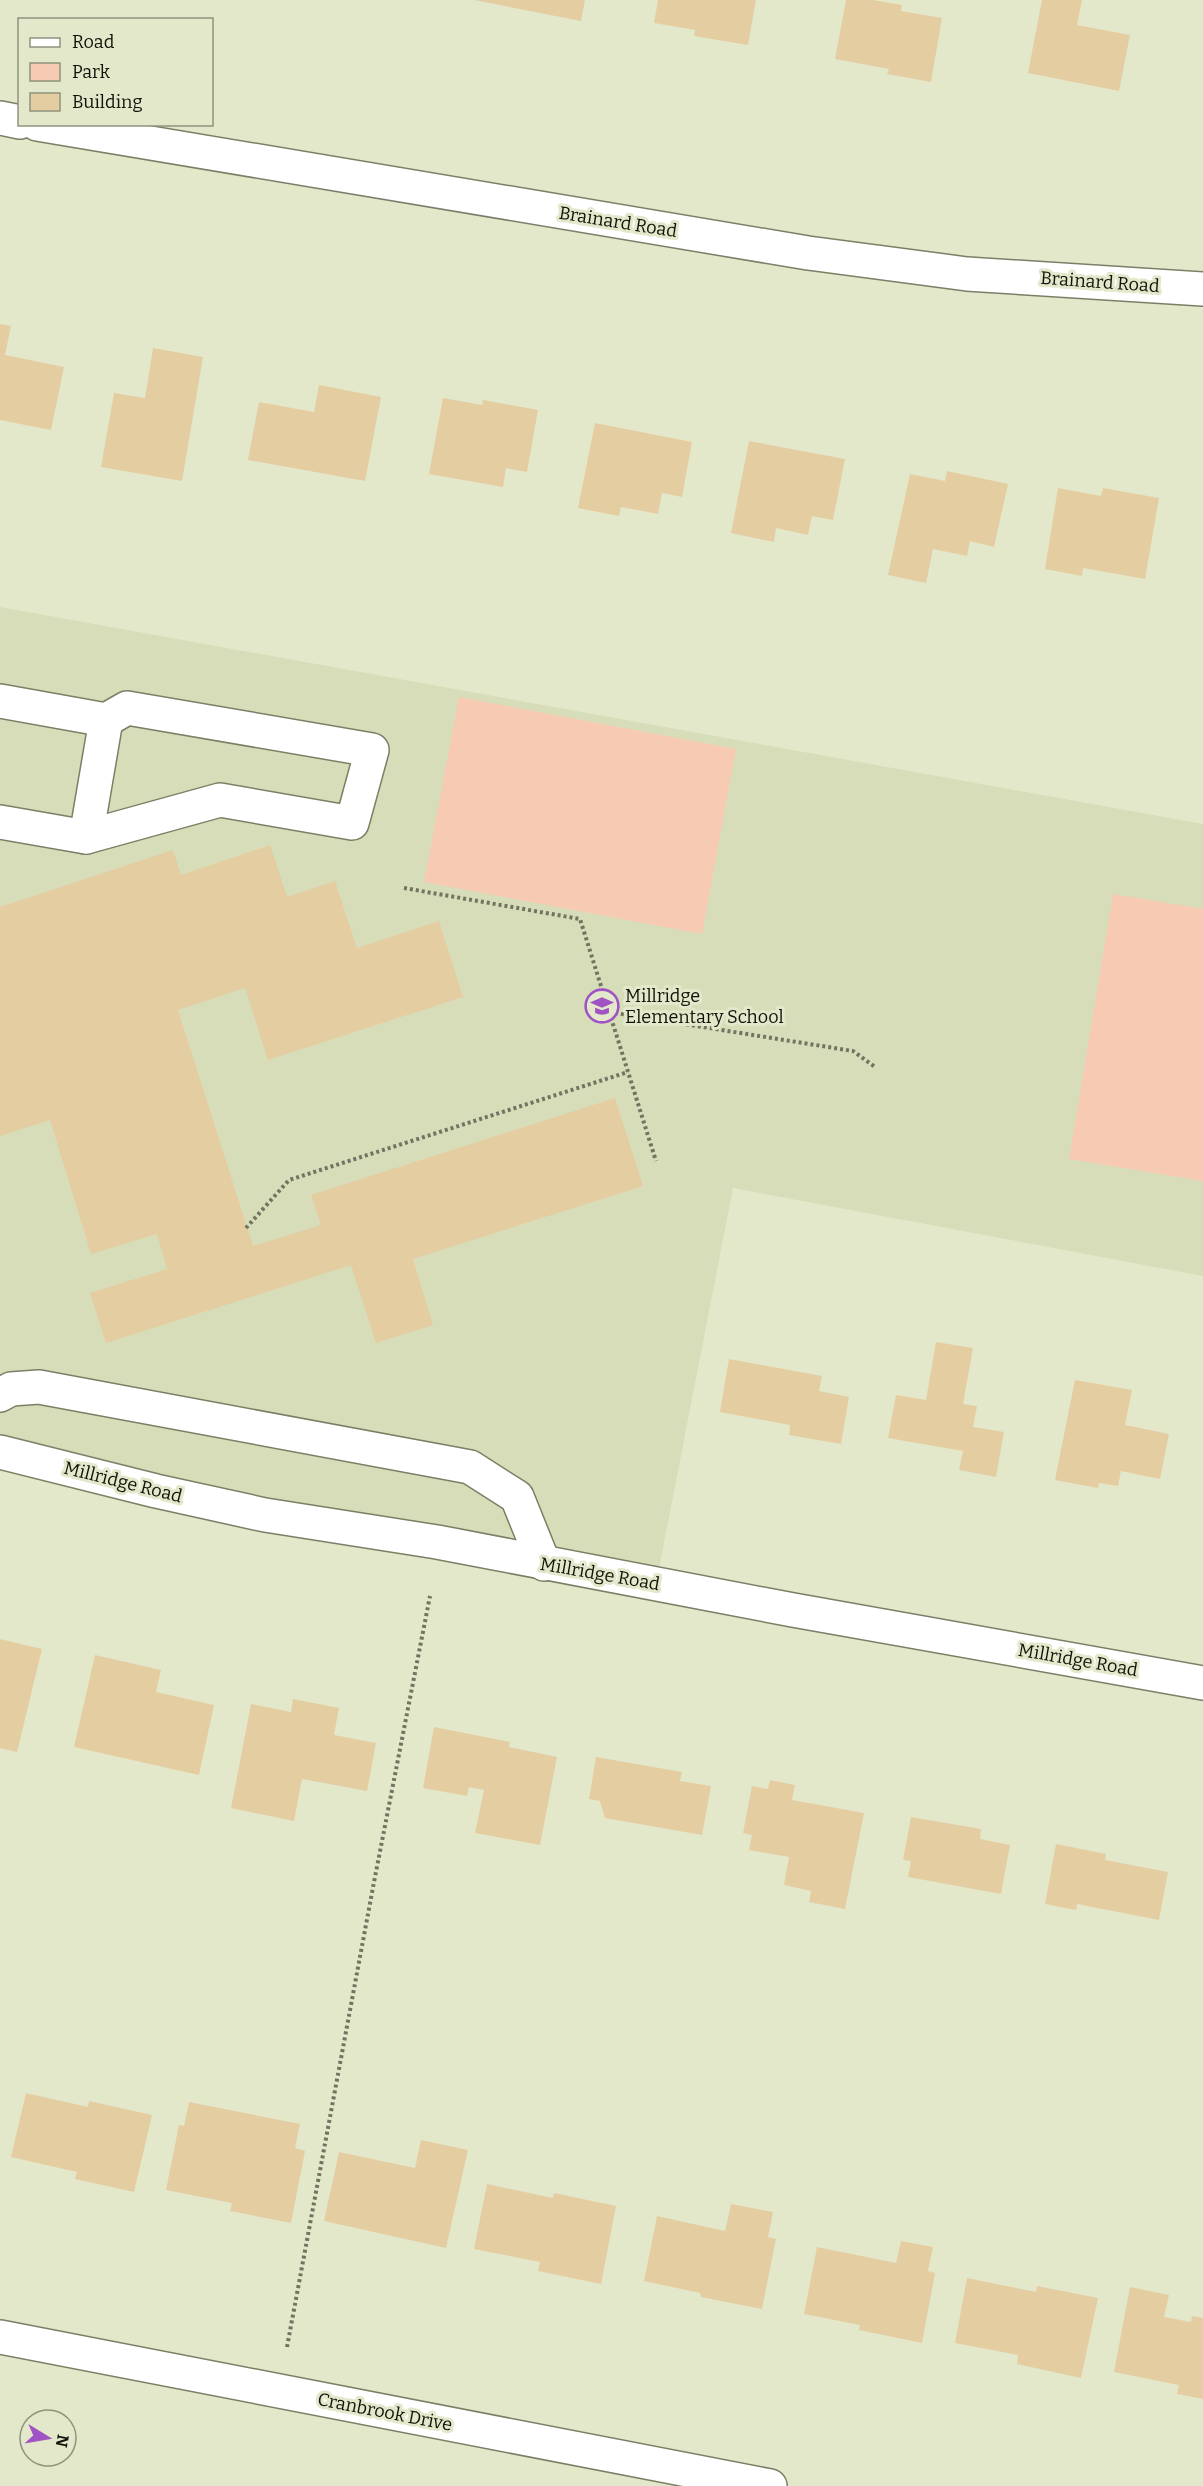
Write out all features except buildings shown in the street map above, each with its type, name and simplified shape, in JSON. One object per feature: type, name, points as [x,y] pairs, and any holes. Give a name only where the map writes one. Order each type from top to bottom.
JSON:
[{"type":"street","points":[[0,118],[18,122]]},
{"type":"street","name":"Brainard Road","points":[[49,126],[808,253],[967,274],[1203,289]]},
{"type":"street","points":[[0,701],[106,720],[127,708],[372,750],[351,823],[220,800],[86,837],[0,822]]},
{"type":"street","points":[[86,837],[106,720]]},
{"type":"street","points":[[0,1395],[11,1389],[39,1387],[470,1467],[517,1497],[544,1564]]},
{"type":"street","name":"Millridge Road","points":[[0,1452],[156,1491],[265,1515],[436,1542],[544,1564],[1203,1683]]},
{"type":"street","name":"Cranbrook Drive","points":[[0,2337],[770,2486]]},
{"type":"path","points":[[404,888],[580,919],[656,1161]]},
{"type":"path","points":[[609,1012],[853,1051],[875,1067]]},
{"type":"path","points":[[246,1228],[289,1180],[628,1072]]},
{"type":"path","points":[[287,2347],[430,1596]]},
{"type":"shaded area","name":"Millridge Elementary School","points":[[0,607],[1203,824],[1203,1276],[733,1188],[656,1584],[0,1452]]},
{"type":"green space","points":[[459,697],[736,749],[702,934],[424,882]]},
{"type":"green space","points":[[1113,894],[1203,909],[1203,1181],[1069,1159]]},
{"type":"place","name":"Millridge Elementary School","points":[[602,1006]]}]
